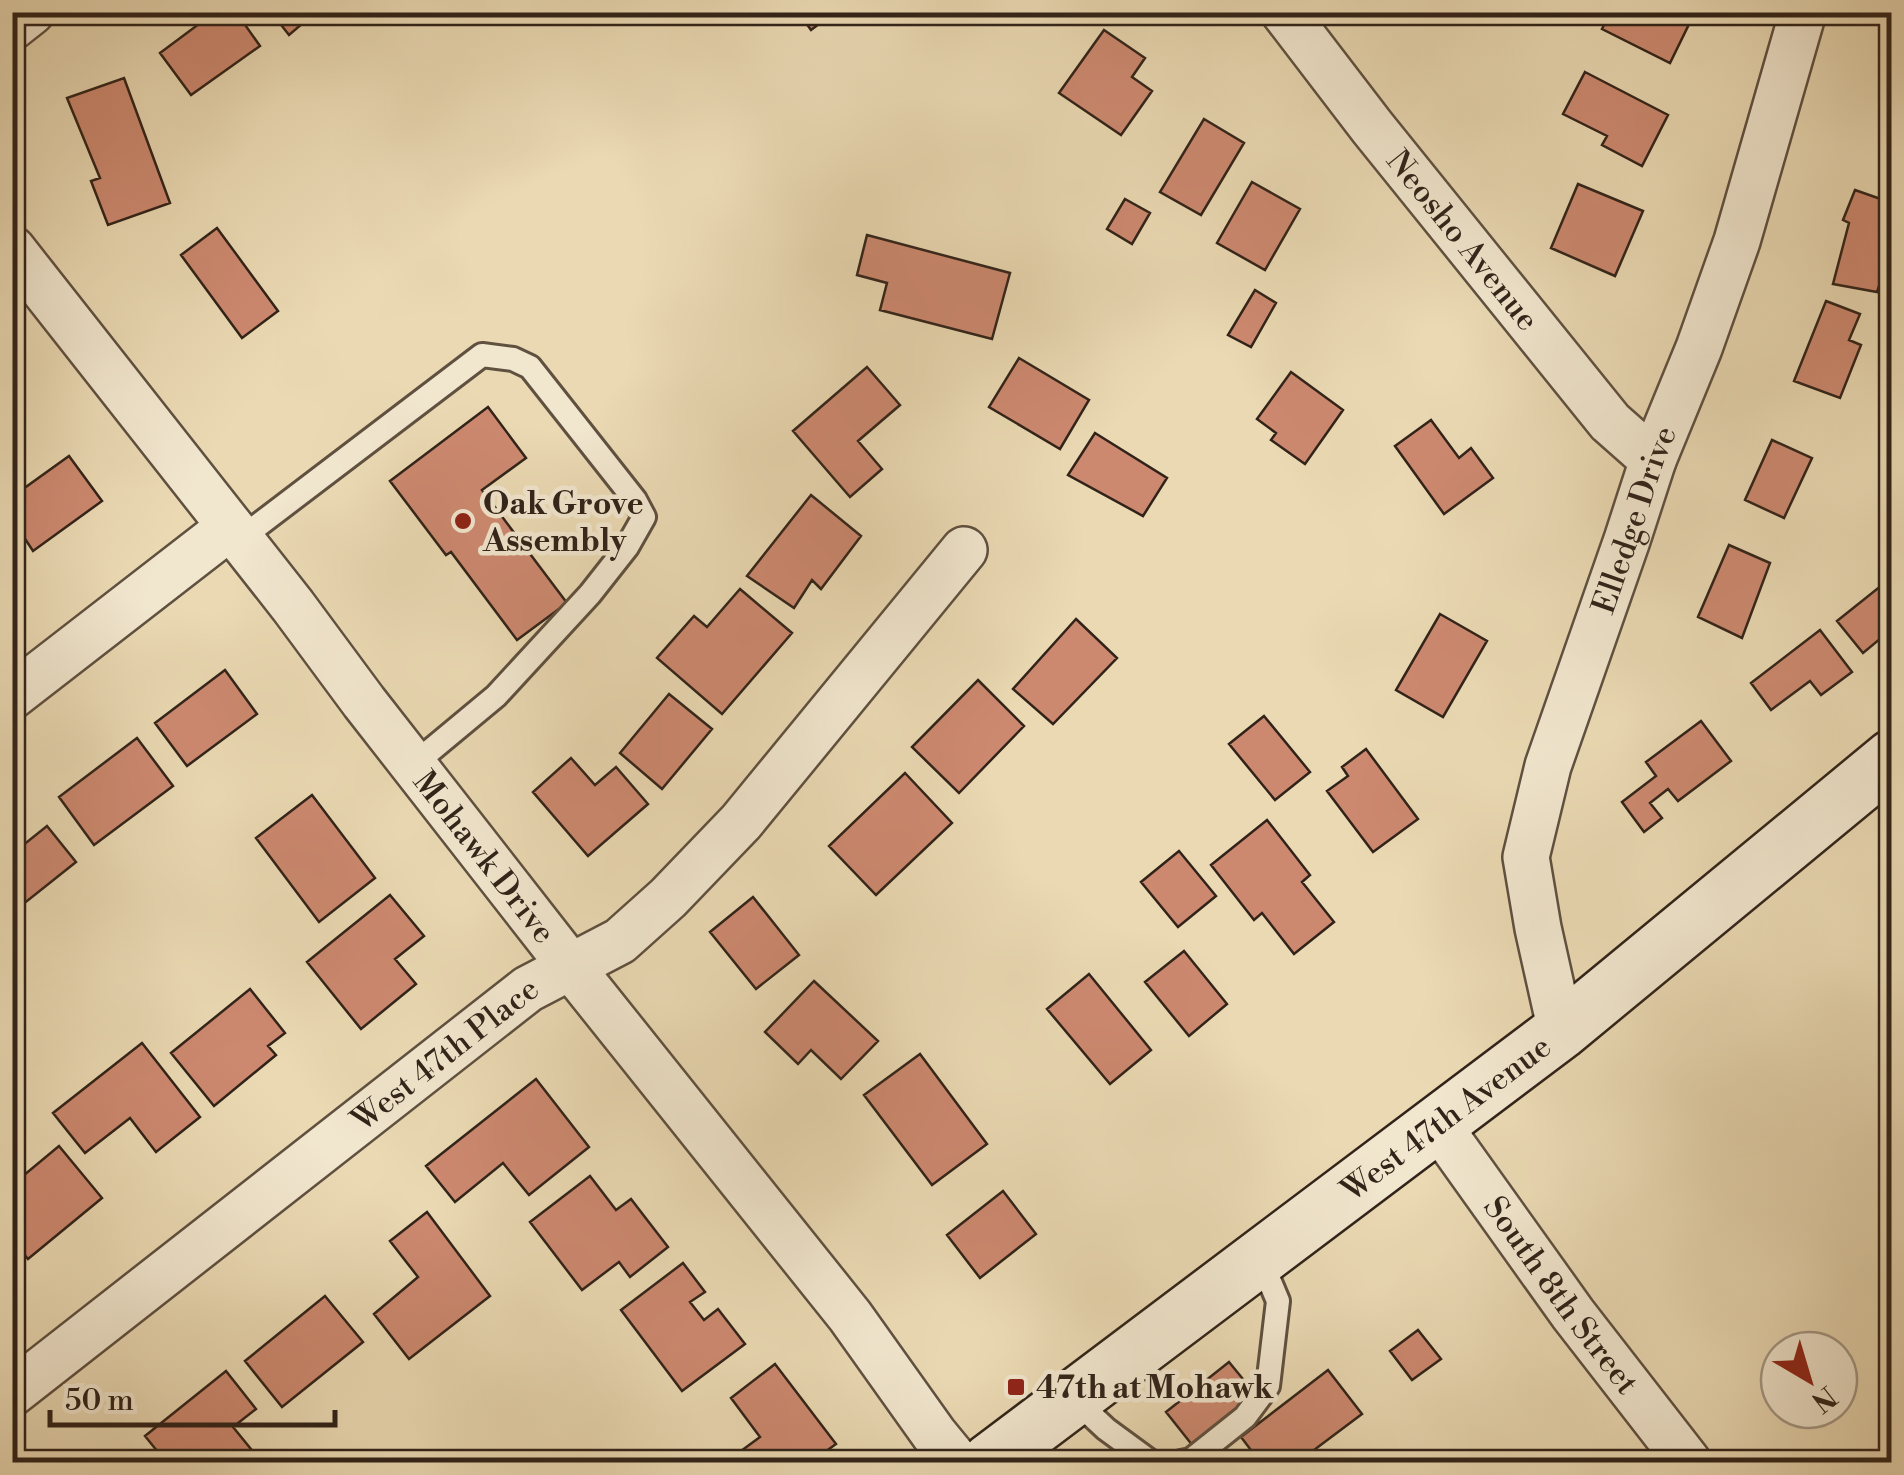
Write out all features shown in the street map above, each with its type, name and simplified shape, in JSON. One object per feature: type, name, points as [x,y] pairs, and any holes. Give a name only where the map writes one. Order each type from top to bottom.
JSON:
[{"type":"street","points":[[12,28],[31,12]]},
{"type":"street","name":"Neosho Avenue","points":[[1284,12],[1610,422],[1653,460]]},
{"type":"street","name":"Elledge Drive","points":[[1562,1031],[1526,857],[1548,766],[1653,460],[1737,241],[1803,12]]},
{"type":"street","name":"Mohawk Drive","points":[[12,250],[571,967],[850,1316],[957,1462]]},
{"type":"street","points":[[12,696],[235,532]]},
{"type":"street","name":"West 47th Place","points":[[12,1393],[528,989],[620,940],[668,898],[728,834],[964,550]]},
{"type":"street","name":"West 47th Avenue","points":[[989,1462],[1562,1031],[1890,764]]},
{"type":"street","name":"South 8th Street","points":[[1438,1124],[1573,1314],[1688,1462]]},
{"type":"lane","points":[[235,532],[482,355],[530,367],[635,500],[644,518],[590,594],[496,696],[413,765]]},
{"type":"lane","points":[[1181,1462],[1191,1460],[1245,1417],[1268,1386],[1278,1301],[1260,1258]]},
{"type":"lane","points":[[1074,1399],[1151,1462]]},
{"type":"building","points":[[215,12],[236,12],[260,46],[191,95],[160,53]]},
{"type":"building","points":[[271,12],[316,12],[289,35]]},
{"type":"building","points":[[798,12],[835,12],[811,30]]},
{"type":"building","points":[[1611,12],[1695,12],[1670,63],[1602,29]]},
{"type":"building","points":[[1104,30],[1145,58],[1132,77],[1152,91],[1121,135],[1059,93]]},
{"type":"building","points":[[1585,72],[1668,115],[1642,166],[1602,145],[1607,136],[1563,114]]},
{"type":"building","points":[[124,78],[170,203],[108,225],[91,181],[100,178],[67,98]]},
{"type":"building","points":[[1892,89],[1892,132],[1880,129]]},
{"type":"building","points":[[1204,119],[1244,143],[1201,215],[1160,192]]},
{"type":"building","points":[[1252,182],[1300,209],[1265,270],[1217,243]]},
{"type":"building","points":[[1578,184],[1643,211],[1615,276],[1551,248]]},
{"type":"building","points":[[1855,190],[1892,203],[1892,248],[1877,292],[1833,284],[1849,223],[1843,220]]},
{"type":"building","points":[[1125,199],[1150,213],[1132,244],[1107,229]]},
{"type":"building","points":[[217,228],[278,311],[242,338],[181,255]]},
{"type":"building","points":[[867,235],[1010,273],[992,339],[880,310],[887,283],[857,275]]},
{"type":"building","points":[[1255,290],[1276,303],[1251,347],[1228,335]]},
{"type":"building","points":[[1826,301],[1860,314],[1849,340],[1861,345],[1840,398],[1794,381]]},
{"type":"building","points":[[1019,358],[1089,400],[1060,449],[989,407]]},
{"type":"building","points":[[867,367],[900,405],[858,441],[882,469],[850,497],[793,431]]},
{"type":"building","points":[[1291,372],[1343,410],[1305,464],[1271,440],[1276,433],[1257,419]]},
{"type":"building","name":"Oak Grove Assembly","points":[[488,407],[526,458],[482,490],[567,603],[517,640],[451,552],[446,555],[390,481]]},
{"type":"building","points":[[1431,420],[1459,458],[1471,448],[1493,478],[1444,514],[1395,446]]},
{"type":"building","points":[[1095,433],[1167,478],[1143,516],[1068,475]]},
{"type":"building","points":[[1772,440],[1812,458],[1784,518],[1745,500]]},
{"type":"building","points":[[69,456],[102,501],[33,551],[20,531],[12,537],[12,497]]},
{"type":"building","points":[[811,495],[861,536],[821,589],[812,580],[794,608],[747,576]]},
{"type":"building","points":[[1729,545],[1770,563],[1742,638],[1698,617]]},
{"type":"building","points":[[1892,577],[1892,629],[1863,653],[1837,621]]},
{"type":"building","points":[[740,589],[792,633],[722,714],[657,658],[694,616],[707,627]]},
{"type":"building","points":[[1440,614],[1487,641],[1443,717],[1396,690]]},
{"type":"building","points":[[1076,619],[1117,658],[1053,724],[1013,689]]},
{"type":"building","points":[[1820,630],[1852,672],[1821,695],[1810,681],[1771,710],[1751,683]]},
{"type":"building","points":[[225,670],[257,714],[187,766],[155,723]]},
{"type":"building","points":[[978,680],[1024,726],[959,793],[912,747]]},
{"type":"building","points":[[669,694],[712,729],[662,789],[620,753]]},
{"type":"building","points":[[1264,716],[1310,772],[1275,800],[1229,744]]},
{"type":"building","points":[[1701,721],[1731,761],[1678,801],[1668,789],[1650,803],[1662,818],[1644,832],[1622,802],[1656,776],[1646,762]]},
{"type":"building","points":[[137,738],[173,786],[94,845],[59,797]]},
{"type":"building","points":[[1366,749],[1418,819],[1373,852],[1327,791],[1348,776],[1342,767]]},
{"type":"building","points":[[571,758],[595,785],[616,767],[648,804],[588,856],[533,792]]},
{"type":"building","points":[[905,773],[952,823],[876,895],[829,846]]},
{"type":"building","points":[[312,795],[375,878],[319,922],[256,838]]},
{"type":"building","points":[[1267,820],[1310,875],[1302,882],[1334,922],[1294,954],[1262,913],[1254,920],[1211,865]]},
{"type":"building","points":[[47,826],[76,862],[12,913],[12,854]]},
{"type":"building","points":[[1179,851],[1216,896],[1178,927],[1141,882]]},
{"type":"building","points":[[390,895],[424,936],[395,959],[416,984],[361,1029],[307,962]]},
{"type":"building","points":[[753,897],[799,955],[756,989],[710,932]]},
{"type":"building","points":[[1184,951],[1227,1004],[1189,1036],[1145,982]]},
{"type":"building","points":[[1089,974],[1151,1050],[1110,1084],[1047,1009]]},
{"type":"building","points":[[814,981],[878,1041],[841,1079],[811,1050],[798,1064],[765,1032]]},
{"type":"building","points":[[250,989],[285,1033],[268,1046],[276,1055],[214,1106],[171,1053]]},
{"type":"building","points":[[142,1043],[200,1117],[156,1152],[130,1118],[85,1153],[53,1113]]},
{"type":"building","points":[[920,1054],[987,1144],[932,1185],[864,1095]]},
{"type":"building","points":[[536,1079],[589,1147],[529,1195],[503,1163],[455,1202],[426,1166]]},
{"type":"building","points":[[59,1146],[102,1198],[28,1259],[12,1240],[12,1185]]},
{"type":"building","points":[[590,1176],[616,1210],[631,1199],[668,1247],[630,1277],[619,1262],[582,1290],[530,1222]]},
{"type":"building","points":[[1003,1191],[1036,1234],[980,1278],[947,1235]]},
{"type":"building","points":[[427,1212],[490,1296],[409,1359],[374,1314],[418,1277],[390,1241]]},
{"type":"building","points":[[683,1263],[705,1292],[690,1302],[704,1320],[718,1309],[745,1344],[682,1391],[621,1310]]},
{"type":"building","points":[[325,1296],[363,1342],[282,1407],[245,1361]]},
{"type":"building","points":[[1418,1330],[1441,1359],[1412,1380],[1390,1351]]},
{"type":"building","points":[[1229,1362],[1256,1395],[1193,1446],[1166,1412]]},
{"type":"building","points":[[775,1364],[836,1444],[811,1462],[726,1462],[760,1437],[731,1398]]},
{"type":"building","points":[[1328,1370],[1362,1414],[1298,1462],[1260,1462],[1241,1437]]},
{"type":"building","points":[[226,1371],[256,1409],[233,1427],[259,1459],[166,1462],[145,1436]]},
{"type":"place","name":"Oak Grove Assembly","points":[[463,521]]},
{"type":"place","name":"47th at Mohawk","points":[[1016,1387]]}]
